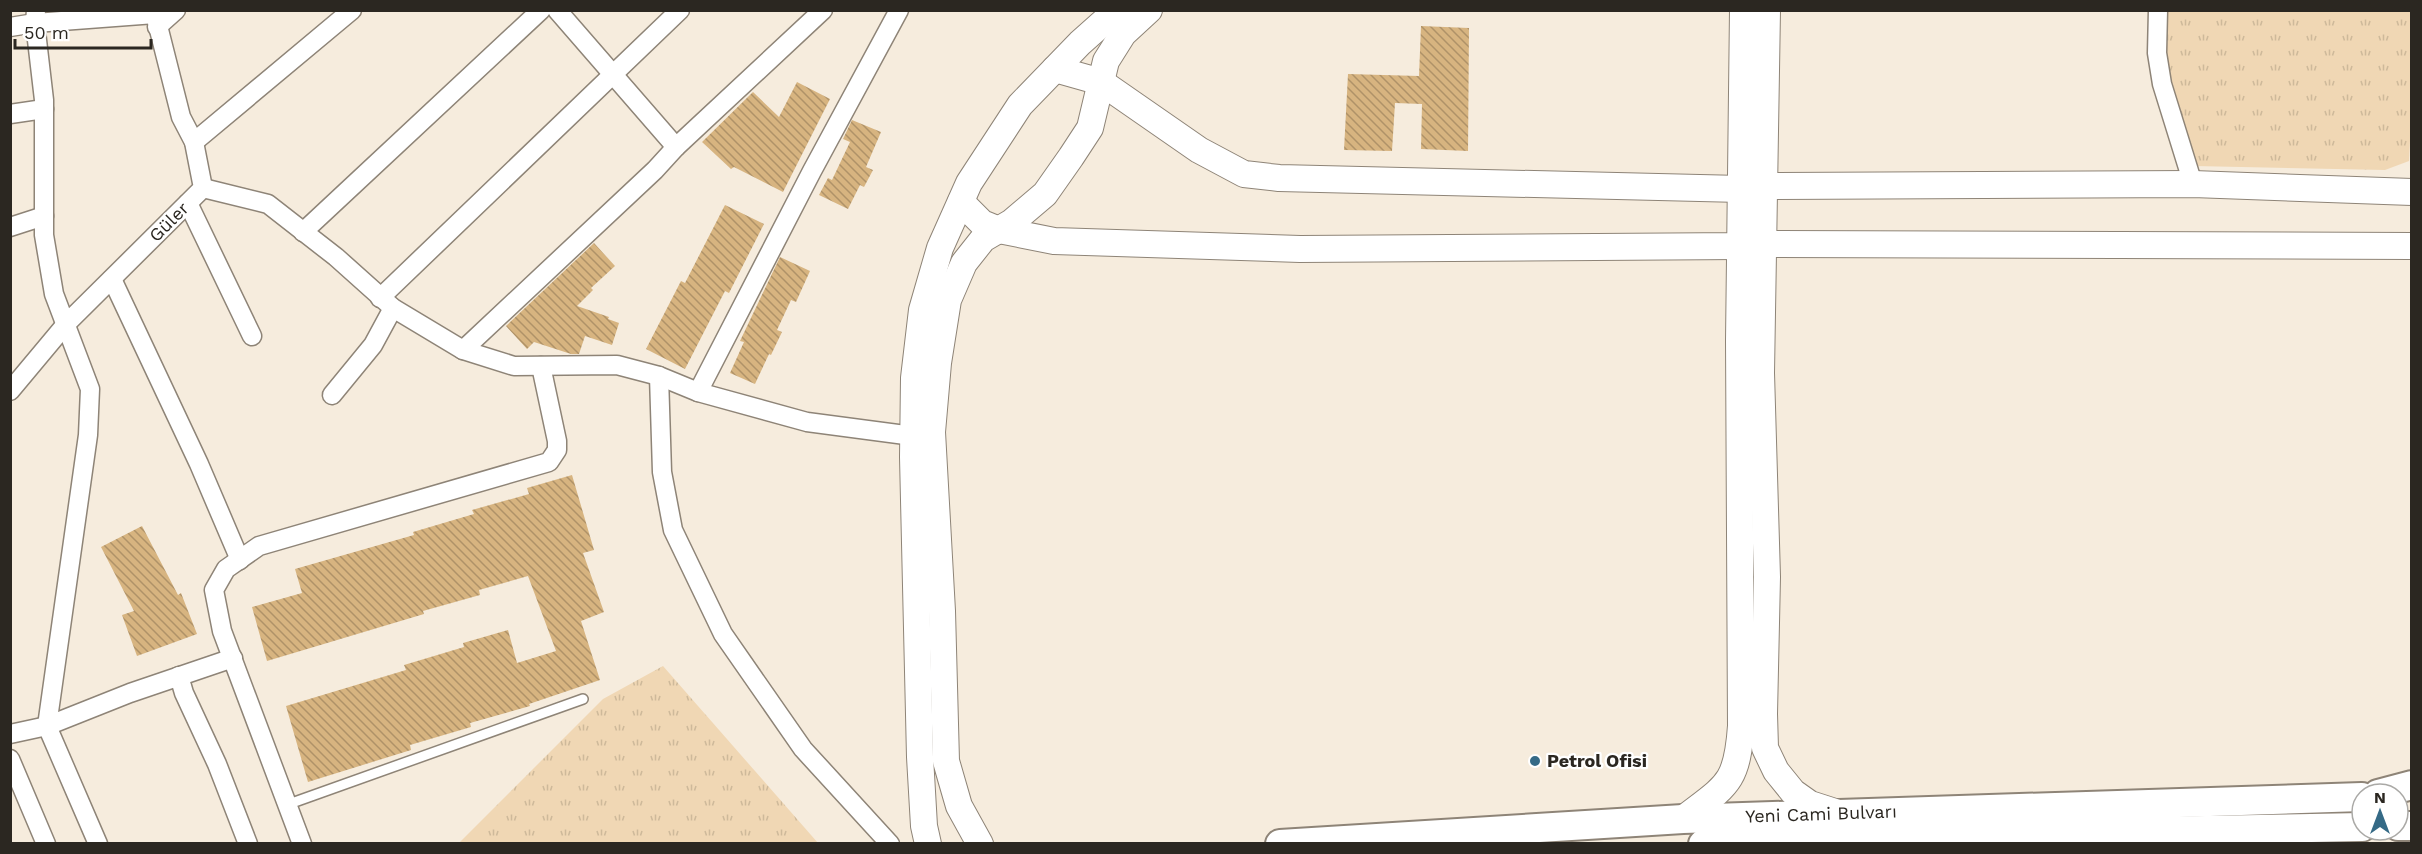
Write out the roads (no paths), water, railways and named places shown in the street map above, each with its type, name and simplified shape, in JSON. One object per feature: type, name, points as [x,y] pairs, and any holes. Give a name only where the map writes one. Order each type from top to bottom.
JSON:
[{"type":"main road","name":"Yeni Cami Bulvarı","points":[[1280,843],[1683,819],[2350,797]]},
{"type":"main road","name":"Yeni Cami Bulvarı","points":[[1703,843],[1899,841],[2350,827]]},
{"type":"street","points":[[10,27],[35,17],[155,17],[176,10]]},
{"type":"street","points":[[194,142],[352,10]]},
{"type":"street","points":[[303,232],[541,10]]},
{"type":"street","points":[[557,10],[676,147]]},
{"type":"street","points":[[332,395],[373,345],[387,303],[613,73],[680,10]]},
{"type":"street","points":[[463,350],[823,10]]},
{"type":"street","points":[[698,392],[812,171],[899,10]]},
{"type":"street","points":[[928,843],[924,826],[920,757],[913,436],[914,378],[922,310],[940,248],[969,183],[1020,105],[1117,10]]},
{"type":"street","points":[[980,843],[959,806],[946,761],[942,611],[932,432],[938,363],[948,300],[964,263],[983,239],[1011,222],[1045,194],[1071,157],[1090,128],[1106,61],[1122,34],[1149,10]]},
{"type":"street","points":[[1743,10],[1753,188]]},
{"type":"street","points":[[1683,819],[1721,790],[1731,777],[1739,757],[1753,188],[1767,10]]},
{"type":"street","points":[[2158,10],[2157,53],[2162,84],[2193,184]]},
{"type":"street","points":[[35,17],[44,109],[44,235],[54,294],[90,389],[89,423],[47,726],[98,843]]},
{"type":"street","name":"Güler","points":[[10,392],[66,324],[203,188],[194,142],[181,117],[155,17]]},
{"type":"street","points":[[1055,69],[1101,82],[1199,150],[1244,174],[1279,178],[1753,188],[2193,184],[2412,192]]},
{"type":"street","points":[[10,114],[44,109]]},
{"type":"street","points":[[203,188],[268,204],[336,257],[387,303],[463,350],[514,366],[617,365],[659,376],[698,392],[807,422],[913,436]]},
{"type":"street","points":[[961,202],[982,223],[999,230],[1054,241],[1299,249],[1752,245],[2412,246]]},
{"type":"street","points":[[188,203],[252,336]]},
{"type":"street","points":[[10,227],[44,216]]},
{"type":"street","points":[[1752,245],[1761,373],[1767,577],[1765,748],[1776,771],[1793,792],[1810,804],[1838,813]]},
{"type":"street","points":[[112,279],[199,464],[240,560]]},
{"type":"street","points":[[302,843],[222,631],[214,590],[226,569],[260,546],[549,462],[557,450],[557,441],[541,366]]},
{"type":"street","points":[[659,376],[662,472],[673,530],[723,634],[803,749],[890,843]]},
{"type":"street","points":[[10,734],[47,726],[130,693],[233,658]]},
{"type":"street","points":[[179,676],[184,693],[218,764],[248,843]]},
{"type":"street","points":[[10,759],[46,843]]},
{"type":"lane","points":[[289,804],[584,699]]},
{"type":"place","name":"Petrol Ofisi","points":[[1535,761]]}]
